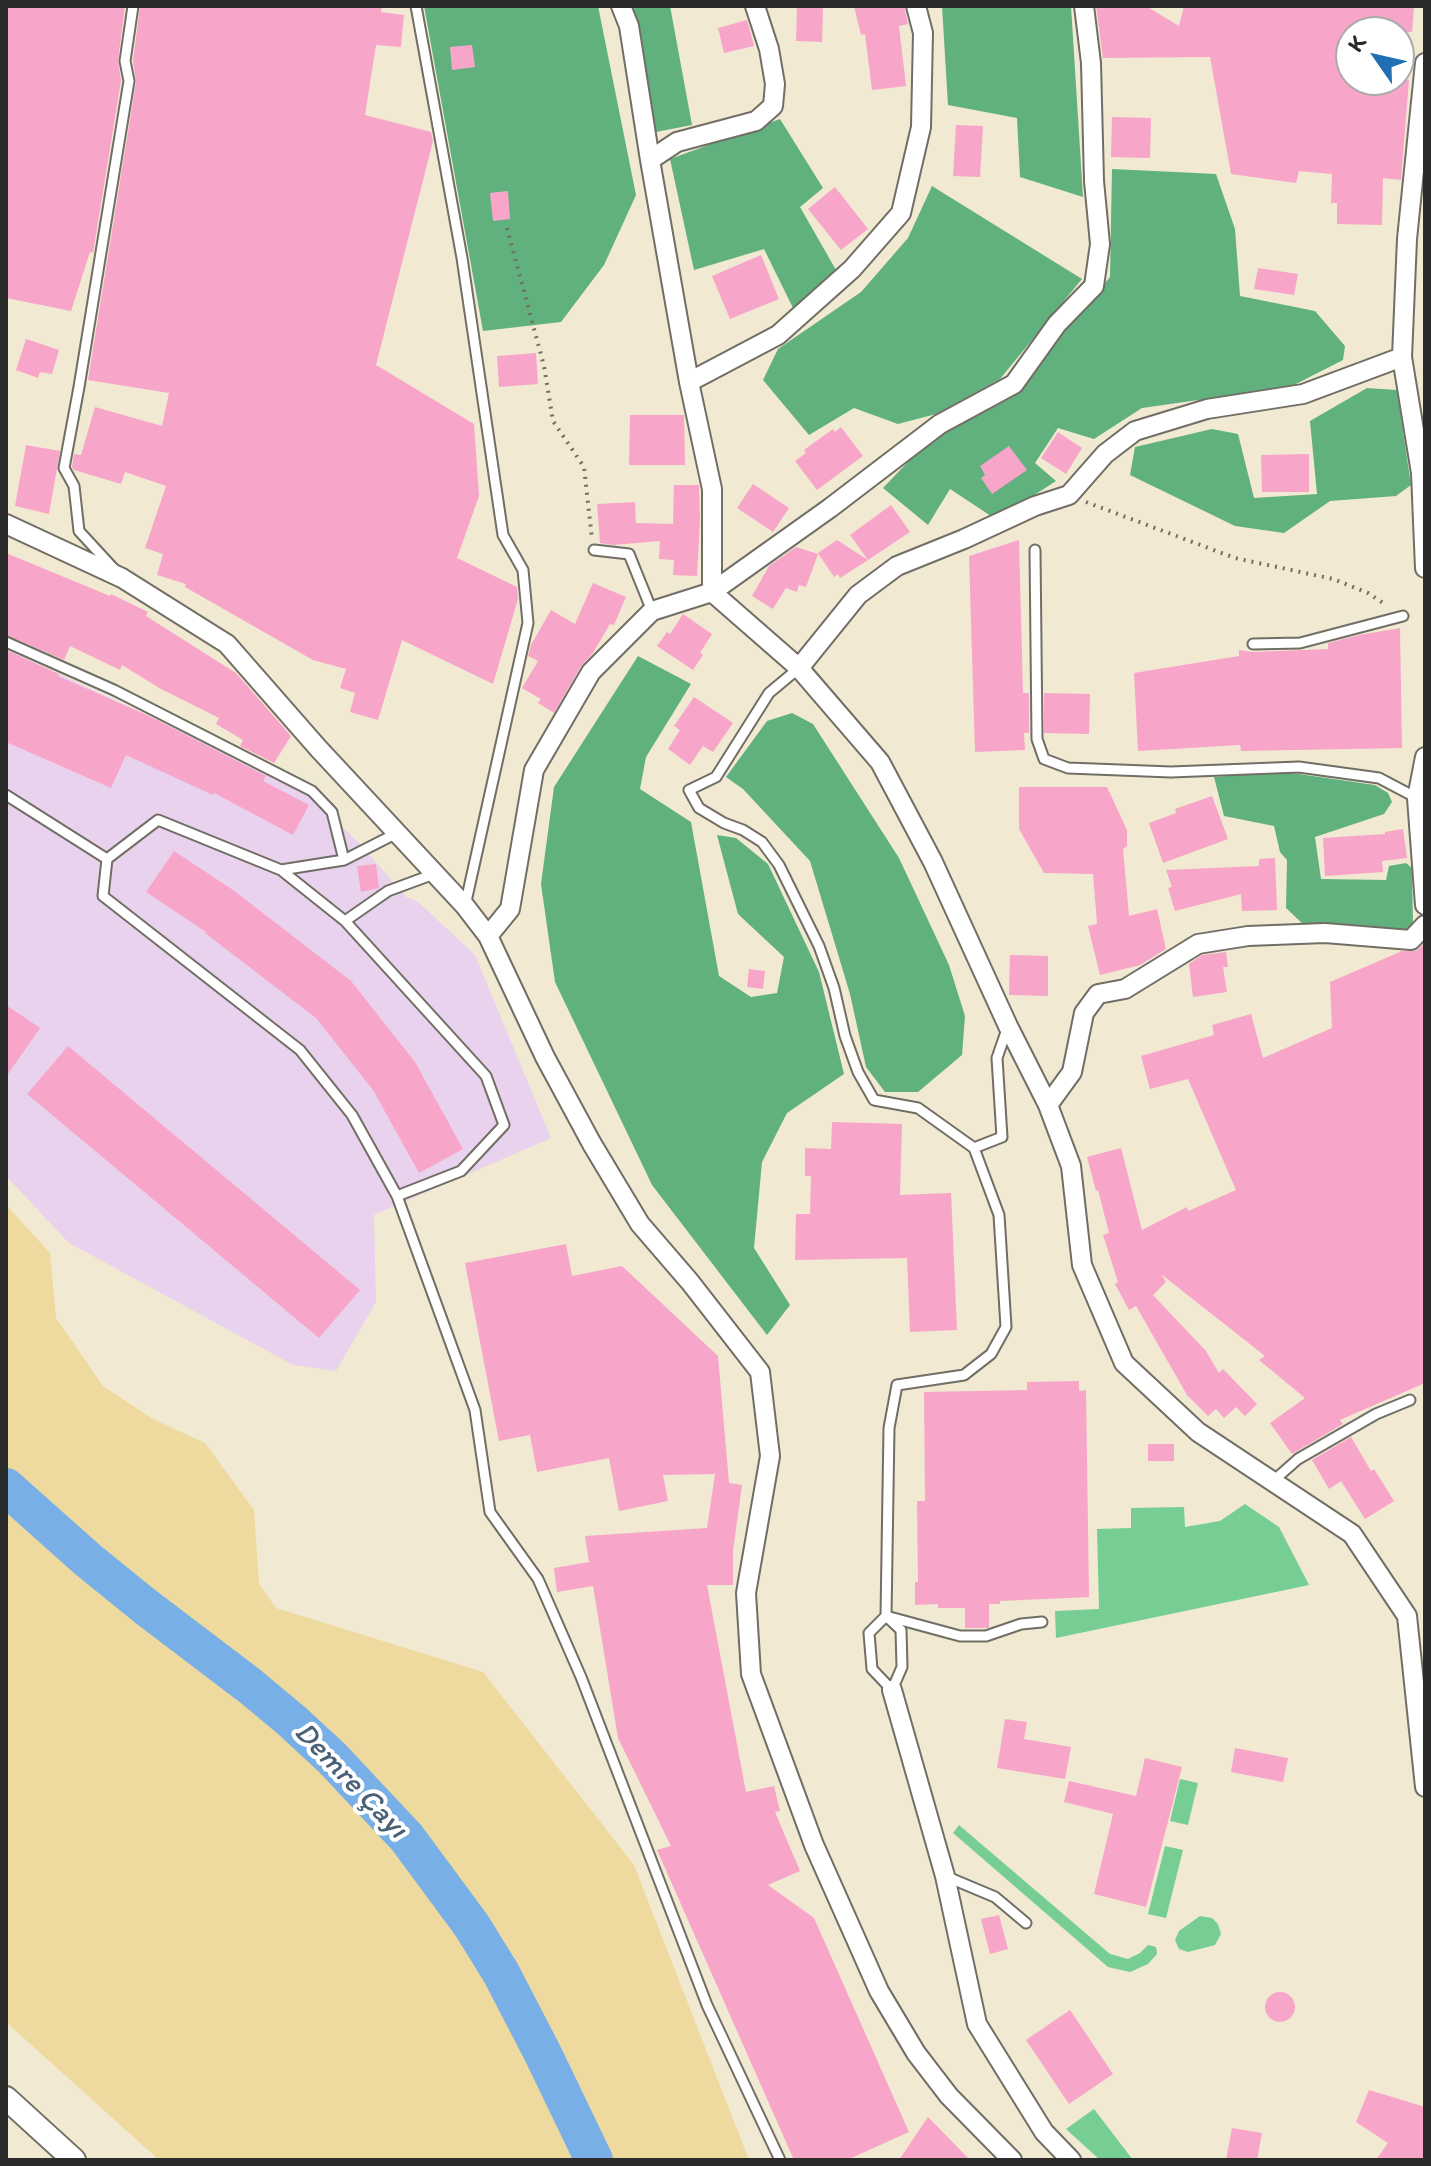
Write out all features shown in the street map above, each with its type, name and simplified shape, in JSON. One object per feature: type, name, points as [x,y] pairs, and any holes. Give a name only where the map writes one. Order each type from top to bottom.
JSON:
[{"type":"street","points":[[621,6],[629,26],[689,382],[712,489],[712,592],[799,668],[880,762],[933,862],[1048,1105],[1071,1166],[1082,1265],[1124,1363],[1198,1432],[1352,1534],[1407,1616],[1425,1787]]},
{"type":"street","points":[[650,160],[677,142],[756,121],[773,106],[775,84],[769,49],[755,6]]},
{"type":"street","points":[[689,382],[778,335],[852,269],[901,213],[921,127],[923,33],[916,6]]},
{"type":"street","points":[[488,936],[510,909],[534,770],[591,672],[652,611],[712,592],[940,424],[1014,384],[1057,324],[1094,286],[1100,244],[1094,181],[1091,63],[1084,6]]},
{"type":"street","points":[[1425,63],[1416,240],[1402,357],[1421,473],[1425,568]]},
{"type":"street","points":[[799,668],[858,595],[897,566],[1035,506],[1069,495],[1105,454],[1135,431],[1207,409],[1303,394],[1402,357]]},
{"type":"street","points":[[6,524],[122,578],[227,644],[318,748],[465,906],[488,936],[545,1057],[640,1224],[760,1372],[770,1456],[746,1593],[751,1674],[814,1845],[879,1991],[916,2053],[949,2096],[1012,2160]]},
{"type":"street","points":[[1425,757],[1417,798],[1425,905]]},
{"type":"street","points":[[1048,1105],[1072,1072],[1084,1013],[1098,994],[1125,989],[1198,944],[1248,936],[1325,933],[1411,940],[1425,925]]},
{"type":"street","points":[[892,1690],[945,1876],[977,2024],[1044,2132],[1071,2160]]},
{"type":"street","points":[[6,2098],[74,2160]]},
{"type":"lane","points":[[122,578],[79,531],[74,486],[64,468],[129,81],[125,61],[133,6]]},
{"type":"lane","points":[[416,6],[462,258],[503,535],[523,570],[528,623],[465,906]]},
{"type":"lane","points":[[594,550],[629,554],[652,611]]},
{"type":"lane","points":[[1035,550],[1037,739],[1044,759],[1068,768],[1171,772],[1299,767],[1379,778],[1417,798]]},
{"type":"lane","points":[[1253,644],[1300,643],[1403,616]]},
{"type":"lane","points":[[6,642],[114,690],[312,791],[332,812],[344,860]]},
{"type":"lane","points":[[799,668],[769,693],[716,777],[689,790],[699,808],[762,842],[779,865],[819,946],[834,988],[849,1048],[874,1100],[918,1108],[974,1148],[999,1215],[1006,1327],[991,1354],[964,1375],[897,1385],[889,1428],[886,1616],[869,1633],[872,1669],[892,1690],[902,1667],[901,1630],[886,1616]]},
{"type":"lane","points":[[6,795],[107,859]]},
{"type":"lane","points":[[397,1196],[461,1171],[504,1125],[486,1076],[345,921],[281,870],[158,820],[107,859],[103,896],[300,1050],[352,1115],[397,1196],[475,1410],[490,1512],[538,1579],[581,1677],[707,2005],[780,2160]]},
{"type":"lane","points":[[281,870],[344,860],[397,833]]},
{"type":"lane","points":[[345,921],[388,891],[434,874]]},
{"type":"lane","points":[[974,1148],[1002,1137],[997,1058],[1008,1026]]},
{"type":"lane","points":[[1272,1482],[1298,1459],[1376,1414],[1410,1400]]},
{"type":"lane","points":[[886,1616],[960,1636],[986,1636],[1021,1624],[1042,1622]]},
{"type":"lane","points":[[945,1876],[995,1897],[1026,1923]]},
{"type":"path","points":[[507,228],[544,366],[553,421],[584,467],[594,550]]},
{"type":"path","points":[[1069,495],[1235,558],[1333,579],[1368,593],[1403,616]]},
{"type":"shaded area","points":[[6,649],[234,756],[315,800],[361,845],[406,897],[417,901],[475,955],[551,1138],[374,1215],[376,1302],[336,1371],[293,1365],[69,1243],[6,1176]]},
{"type":"green space","points":[[424,6],[598,6],[636,195],[604,265],[561,322],[483,331]]},
{"type":"green space","points":[[630,6],[670,6],[692,125],[656,132]]},
{"type":"green space","points":[[942,6],[1071,6],[1083,197],[1020,177],[1017,118],[948,105]]},
{"type":"green space","points":[[780,119],[823,188],[800,207],[836,270],[793,308],[764,249],[694,270],[670,159]]},
{"type":"green space","points":[[1112,169],[1216,174],[1235,229],[1240,296],[1315,311],[1345,346],[1343,360],[1290,387],[1142,408],[1094,439],[1058,428],[1035,463],[1056,481],[1019,505],[991,516],[950,489],[928,525],[883,488],[927,442],[1013,397],[1110,277]]},
{"type":"green space","points":[[932,186],[1082,279],[1000,379],[936,414],[898,424],[854,408],[809,435],[763,380],[778,349],[861,292],[908,238]]},
{"type":"green space","points":[[1367,388],[1397,390],[1411,485],[1396,496],[1330,501],[1284,533],[1235,526],[1130,475],[1135,447],[1212,429],[1238,434],[1254,498],[1317,494],[1310,421]]},
{"type":"green space","points":[[638,656],[691,684],[646,757],[640,789],[691,822],[719,976],[751,997],[777,993],[784,957],[738,914],[717,835],[736,838],[768,864],[819,972],[844,1074],[787,1113],[762,1162],[754,1248],[790,1305],[767,1335],[652,1185],[555,982],[541,884],[554,787]]},
{"type":"green space","points":[[792,713],[813,724],[899,858],[949,965],[965,1016],[962,1055],[918,1092],[885,1092],[866,1067],[850,994],[810,861],[743,789],[726,777],[767,721]]},
{"type":"green space","points":[[1285,772],[1375,785],[1388,793],[1392,802],[1384,814],[1315,837],[1321,879],[1386,880],[1389,866],[1406,863],[1412,868],[1413,926],[1398,933],[1305,926],[1286,908],[1287,860],[1280,852],[1274,826],[1224,816],[1214,777]]},
{"type":"green space","points":[[1245,1504],[1279,1527],[1309,1585],[1056,1638],[1055,1611],[1099,1609],[1097,1529],[1131,1528],[1131,1508],[1184,1507],[1185,1527],[1220,1521]]},
{"type":"green space","points":[[1180,1779],[1198,1783],[1188,1825],[1170,1821]]},
{"type":"green space","points":[[959,1825],[1110,1954],[1128,1959],[1148,1945],[1156,1947],[1157,1954],[1148,1964],[1130,1972],[1108,1967],[953,1833]]},
{"type":"green space","points":[[1165,1846],[1183,1850],[1166,1918],[1148,1914]]},
{"type":"green space","points":[[1200,1916],[1212,1918],[1218,1924],[1221,1934],[1215,1945],[1188,1952],[1179,1949],[1175,1940],[1179,1931]]},
{"type":"green space","points":[[1094,2109],[1133,2160],[1100,2160],[1066,2129]]},
{"type":"sand","points":[[6,1205],[50,1253],[56,1318],[103,1386],[153,1419],[205,1443],[254,1510],[259,1584],[276,1608],[483,1672],[634,1865],[749,2160],[159,2160],[6,2022]]},
{"type":"building","points":[[6,6],[125,6],[118,60],[121,81],[93,253],[90,252],[71,311],[6,298]]},
{"type":"building","points":[[140,6],[382,6],[381,12],[404,15],[401,47],[376,45],[365,115],[431,132],[433,141],[376,365],[474,424],[479,496],[457,558],[517,587],[518,599],[493,684],[402,640],[378,720],[350,712],[355,693],[340,688],[346,669],[313,660],[185,587],[186,584],[157,575],[163,554],[145,548],[166,486],[125,472],[121,484],[72,467],[74,454],[81,455],[95,407],[162,426],[169,393],[88,380],[136,82],[133,61]]},
{"type":"building","points":[[797,6],[823,7],[822,42],[796,41]]},
{"type":"building","points":[[854,6],[904,6],[908,24],[899,26],[906,86],[872,90],[865,34],[861,35]]},
{"type":"building","points":[[1096,6],[1146,6],[1179,26],[1184,6],[1414,6],[1413,16],[1335,16],[1335,96],[1408,96],[1401,180],[1383,178],[1382,225],[1337,224],[1337,203],[1331,203],[1332,174],[1299,171],[1296,183],[1231,174],[1210,57],[1103,58]]},
{"type":"building","points":[[747,20],[754,46],[724,53],[718,28]]},
{"type":"building","points":[[472,45],[475,67],[452,70],[450,47]]},
{"type":"building","points":[[1112,117],[1151,118],[1150,158],[1111,157]]},
{"type":"building","points":[[956,125],[983,126],[980,177],[953,176]]},
{"type":"building","points":[[835,187],[868,229],[841,250],[808,209]]},
{"type":"building","points":[[508,191],[510,219],[493,221],[490,193]]},
{"type":"building","points":[[761,255],[779,299],[730,319],[712,276]]},
{"type":"building","points":[[1258,268],[1298,274],[1294,295],[1254,289]]},
{"type":"building","points":[[26,339],[59,350],[52,374],[40,372],[38,378],[16,370]]},
{"type":"building","points":[[536,353],[538,384],[499,387],[497,356]]},
{"type":"building","points":[[630,415],[684,415],[685,465],[629,465]]},
{"type":"building","points":[[841,427],[863,456],[817,490],[795,461],[806,453],[804,450],[833,429],[835,432]]},
{"type":"building","points":[[1058,432],[1082,448],[1066,474],[1041,458]]},
{"type":"building","points":[[26,445],[60,451],[49,514],[15,506]]},
{"type":"building","points":[[1009,446],[1027,470],[992,494],[981,478],[985,475],[980,466]]},
{"type":"building","points":[[1309,454],[1309,492],[1262,492],[1261,455]]},
{"type":"building","points":[[753,484],[789,508],[773,532],[737,508]]},
{"type":"building","points":[[674,485],[699,485],[697,576],[673,575],[674,560],[659,559],[660,541],[613,545],[600,543],[597,504],[635,502],[636,523],[673,524]]},
{"type":"building","points":[[891,505],[910,532],[868,560],[850,535]]},
{"type":"building","points":[[837,540],[868,560],[840,578],[838,574],[834,577],[818,553]]},
{"type":"building","points":[[1019,540],[1023,693],[1029,693],[1029,733],[1024,733],[1025,750],[975,752],[969,556]]},
{"type":"building","points":[[796,547],[818,554],[806,587],[799,585],[797,592],[786,588],[773,609],[752,596],[769,566]]},
{"type":"building","points":[[6,553],[111,594],[148,612],[146,616],[236,673],[291,736],[274,763],[240,746],[243,740],[216,724],[219,718],[122,665],[120,670],[70,646],[64,660],[6,635]]},
{"type":"building","points":[[593,583],[626,597],[614,625],[610,624],[593,653],[581,666],[554,713],[538,703],[541,699],[522,688],[538,661],[528,656],[531,645],[551,610],[575,624]]},
{"type":"building","points":[[683,614],[712,634],[693,670],[657,646],[667,632],[670,634]]},
{"type":"building","points":[[1400,628],[1402,748],[1241,751],[1240,745],[1138,751],[1134,673],[1239,656],[1239,650],[1328,649],[1328,643]]},
{"type":"building","points":[[6,650],[149,716],[266,776],[263,781],[309,805],[293,835],[214,793],[126,755],[111,788],[6,742]]},
{"type":"building","points":[[1044,693],[1090,694],[1089,734],[1044,733]]},
{"type":"building","points":[[694,697],[733,723],[713,752],[703,746],[690,765],[668,749],[680,730],[674,726]]},
{"type":"building","points":[[1019,787],[1107,787],[1127,830],[1127,846],[1123,849],[1129,916],[1157,909],[1166,949],[1140,965],[1100,975],[1088,926],[1097,924],[1093,874],[1044,873],[1019,829]]},
{"type":"building","points":[[1212,796],[1228,839],[1163,863],[1149,823],[1176,813],[1175,809]]},
{"type":"building","points":[[1403,829],[1407,858],[1382,861],[1383,872],[1325,876],[1323,838],[1385,834]]},
{"type":"building","points":[[174,851],[233,890],[351,981],[415,1062],[463,1149],[419,1173],[373,1090],[316,1018],[206,932],[146,892]]},
{"type":"building","points":[[1275,858],[1277,910],[1242,911],[1241,894],[1175,911],[1166,870],[1259,866],[1259,859]]},
{"type":"building","points":[[376,864],[379,888],[361,892],[357,866]]},
{"type":"building","points":[[1425,943],[1425,1383],[1340,1420],[1343,1424],[1292,1454],[1270,1423],[1305,1398],[1259,1360],[1265,1356],[1161,1274],[1166,1282],[1153,1295],[1206,1351],[1219,1373],[1223,1369],[1257,1404],[1245,1416],[1236,1407],[1224,1418],[1216,1409],[1208,1416],[1187,1395],[1136,1306],[1129,1310],[1115,1284],[1118,1282],[1103,1235],[1109,1233],[1087,1157],[1121,1148],[1142,1230],[1187,1207],[1188,1211],[1236,1190],[1188,1079],[1150,1089],[1141,1056],[1214,1035],[1212,1025],[1251,1014],[1263,1058],[1332,1028],[1330,982],[1402,951],[1416,951]]},
{"type":"building","points":[[1226,952],[1228,967],[1223,967],[1227,992],[1193,997],[1189,964],[1202,955]]},
{"type":"building","points":[[1010,955],[1048,956],[1048,996],[1009,995]]},
{"type":"building","points":[[749,969],[765,971],[763,989],[747,987]]},
{"type":"building","points":[[6,1005],[40,1028],[6,1077]]},
{"type":"building","points":[[68,1046],[360,1290],[319,1338],[27,1094]]},
{"type":"building","points":[[832,1122],[902,1124],[900,1195],[951,1193],[957,1330],[910,1332],[907,1258],[795,1260],[796,1214],[810,1214],[811,1176],[805,1176],[805,1148],[831,1149]]},
{"type":"building","points":[[566,1244],[572,1276],[622,1266],[718,1356],[729,1483],[742,1485],[733,1551],[733,1585],[707,1585],[746,1792],[774,1786],[780,1811],[775,1812],[800,1871],[768,1885],[814,1918],[909,2132],[847,2160],[794,2160],[657,1850],[671,1846],[618,1738],[593,1586],[557,1592],[554,1568],[589,1562],[585,1536],[707,1528],[715,1474],[663,1475],[668,1501],[619,1511],[609,1458],[537,1472],[530,1435],[499,1441],[465,1263]]},
{"type":"building","points":[[1079,1381],[1079,1391],[1086,1390],[1089,1597],[989,1604],[988,1628],[965,1628],[965,1608],[915,1605],[915,1582],[918,1582],[917,1501],[925,1501],[924,1392],[1027,1390],[1027,1382]]},
{"type":"building","points":[[1351,1437],[1394,1501],[1365,1519],[1341,1481],[1329,1489],[1312,1460]]},
{"type":"building","points":[[1148,1444],[1174,1444],[1174,1461],[1148,1461]]},
{"type":"building","points":[[1005,1719],[1027,1722],[1024,1739],[1071,1747],[1065,1779],[997,1768]]},
{"type":"building","points":[[1235,1748],[1288,1758],[1283,1782],[1231,1772]]},
{"type":"building","points":[[1145,1758],[1182,1767],[1146,1907],[1094,1894],[1113,1814],[1064,1802],[1069,1781],[1136,1796]]},
{"type":"building","points":[[999,1915],[1008,1949],[990,1954],[981,1919]]},
{"type":"building","points":[[1280,1992],[1291,1996],[1295,2007],[1291,2018],[1280,2022],[1269,2018],[1265,2007],[1269,1996]]},
{"type":"building","points":[[1070,2010],[1113,2074],[1069,2104],[1026,2040]]},
{"type":"building","points":[[1369,2090],[1425,2107],[1425,2160],[1376,2160],[1388,2143],[1356,2122]]},
{"type":"building","points":[[928,2117],[970,2160],[899,2160]]},
{"type":"building","points":[[1232,2128],[1262,2133],[1257,2160],[1226,2160]]},
{"type":"waterway","name":"Demre Çayı","points":[[6,1487],[88,1560],[292,1721],[332,1758],[407,1838],[472,1926],[501,1973],[594,2160]]}]
